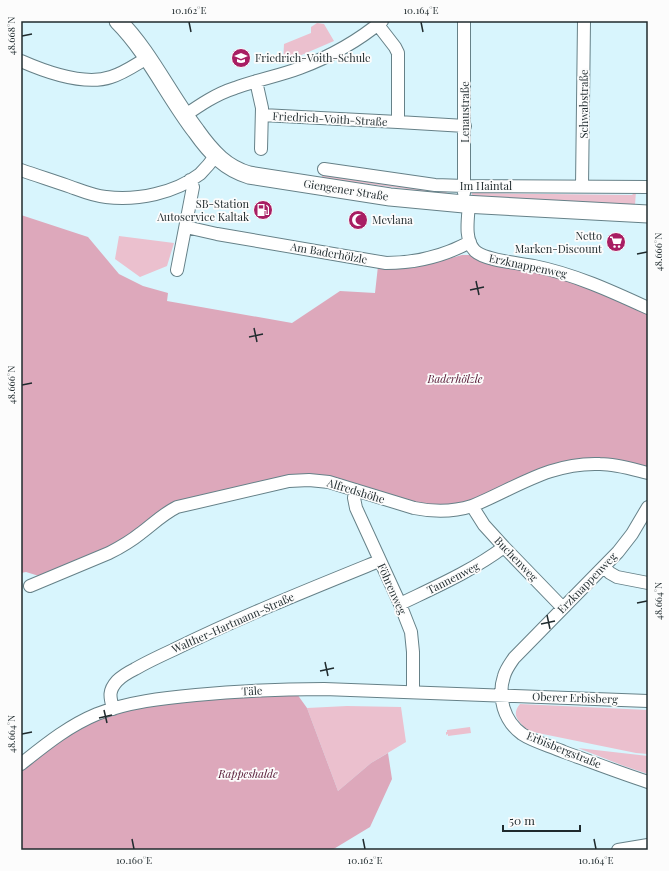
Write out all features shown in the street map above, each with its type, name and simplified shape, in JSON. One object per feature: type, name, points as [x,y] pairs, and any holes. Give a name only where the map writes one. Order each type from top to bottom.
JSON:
[{"type":"main road","name":"Giengener Straße","points":[[118,21],[147,58],[184,116],[202,140],[228,165],[249,175],[390,197],[467,204],[648,214]]},
{"type":"street","name":"Lenaustraße","points":[[464,21],[464,186],[467,204]]},
{"type":"street","name":"Schwabstraße","points":[[582,186],[584,21]]},
{"type":"street","name":"Friedrich-Voith-Straße","points":[[184,116],[222,93],[291,72],[317,61],[344,48],[380,23],[398,53],[398,122]]},
{"type":"street","points":[[21,61],[60,75],[95,80],[110,78],[120,74],[147,58]]},
{"type":"street","name":"Friedrich-Voith-Straße","points":[[256,82],[262,104],[261,149]]},
{"type":"street","name":"Friedrich-Voith-Straße","points":[[262,115],[465,126]]},
{"type":"street","points":[[21,170],[105,197],[133,197],[152,194],[175,187],[190,180],[204,169],[216,155]]},
{"type":"street","name":"Im Haintal","points":[[324,169],[434,185],[648,187]]},
{"type":"street","points":[[177,270],[193,188],[190,180]]},
{"type":"street","points":[[467,204],[470,242]]},
{"type":"street","name":"Am Baderhölzle","points":[[186,227],[217,234],[386,263],[426,259],[448,252],[470,242]]},
{"type":"street","name":"Erzknappenweg","points":[[470,242],[475,251],[484,257],[534,266],[571,276],[608,290],[648,308]]},
{"type":"street","name":"Alfredshöhe","points":[[30,586],[119,548],[142,533],[171,510],[182,505],[289,481],[314,480],[329,482],[403,505],[424,510],[446,511],[472,506],[531,478],[560,468],[587,464],[599,464],[625,467],[648,473]]},
{"type":"street","name":"Föhrenweg","points":[[355,490],[354,503],[400,604],[411,632],[413,647],[414,692]]},
{"type":"street","name":"Buchenweg","points":[[472,506],[484,525],[504,548],[563,608]]},
{"type":"street","name":"Erzknappenweg","points":[[501,696],[504,677],[514,658],[604,567],[626,542],[648,507]]},
{"type":"street","name":"Tannenweg","points":[[400,604],[468,571],[504,548]]},
{"type":"street","name":"Walther-Hartmann-Straße","points":[[113,709],[110,697],[112,688],[122,677],[146,663],[229,623],[380,561]]},
{"type":"street","points":[[604,567],[610,573],[618,577],[648,583]]},
{"type":"street","name":"Täle","points":[[21,764],[51,740],[97,714],[142,702],[177,697],[289,689],[501,696]]},
{"type":"street","name":"Oberer Erbisberg","points":[[501,696],[648,701]]},
{"type":"street","name":"Erbisbergstraße","points":[[501,696],[506,715],[516,728],[525,736],[648,782]]},
{"type":"street","points":[[618,850],[648,845]]},
{"type":"shaded area","points":[[317,23],[324,24],[334,41],[283,63],[284,44],[311,33],[311,27]]},
{"type":"shaded area","points":[[329,173],[333,177],[447,192],[445,194],[322,178],[322,175]]},
{"type":"shaded area","points":[[471,190],[474,190],[476,193],[632,195],[636,191],[635,205],[474,196],[472,195]]},
{"type":"shaded area","points":[[119,236],[174,243],[167,266],[140,277],[115,259]]},
{"type":"shaded area","points":[[520,704],[648,710],[648,754],[636,753],[528,731],[517,719],[516,712]]},
{"type":"shaded area","points":[[347,706],[401,707],[406,742],[371,763],[338,791],[307,708]]},
{"type":"shaded area","points":[[470,727],[471,733],[446,735],[447,730]]},
{"type":"shaded area","points":[[578,748],[648,756],[648,774],[624,766]]},
{"type":"green space","name":"Baderhölzle","points":[[21,215],[88,237],[119,274],[143,286],[168,293],[167,301],[292,323],[340,291],[375,293],[378,266],[421,265],[462,255],[469,255],[485,262],[540,272],[574,282],[648,313],[648,469],[601,460],[465,504],[429,506],[331,478],[196,498],[123,542],[39,576],[26,572],[21,573]]},
{"type":"green space","name":"Rappeshalde","points":[[297,694],[307,708],[338,791],[371,763],[388,753],[392,779],[370,827],[332,850],[21,850],[21,771],[74,731],[93,721],[129,710],[167,704]]},
{"type":"place","name":"Friedrich-Voith-Schule","points":[[241,58]]},
{"type":"place","name":"SB-Station Autoservice Kaltak","points":[[263,210]]},
{"type":"place","name":"Mevlana","points":[[358,220]]},
{"type":"place","name":"Netto Marken-Discount","points":[[616,242]]}]
